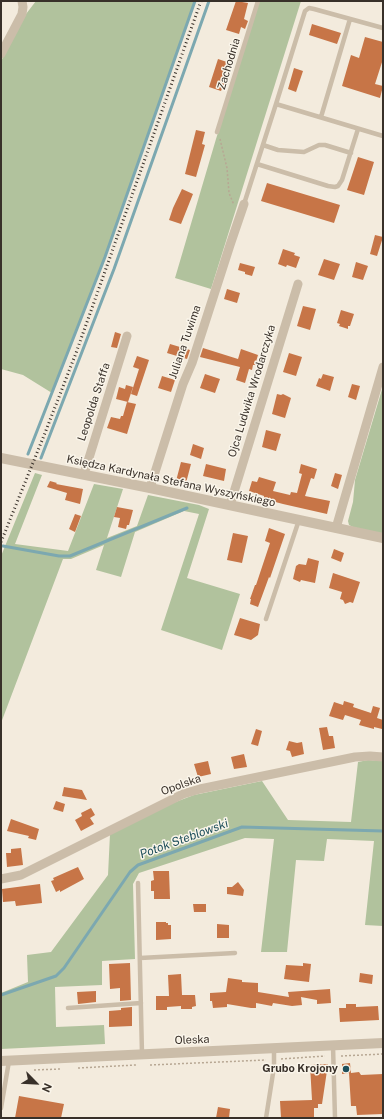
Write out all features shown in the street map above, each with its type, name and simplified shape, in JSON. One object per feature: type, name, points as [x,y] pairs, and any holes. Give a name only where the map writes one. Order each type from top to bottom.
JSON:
[{"type":"street","points":[[1,54],[22,14],[22,1]]},
{"type":"street","name":"Juliana Tuwima","points":[[150,488],[183,384],[192,363],[243,207]]},
{"type":"street","name":"Ojca Ludwika Wrodarczyka","points":[[230,505],[298,284]]},
{"type":"street","name":"Leopolda Staffa","points":[[84,474],[128,336]]},
{"type":"street","points":[[336,528],[383,367]]},
{"type":"street","name":"Księdza Kardynała Stefana Wyszyńskiego","points":[[1,458],[84,474],[383,538]]},
{"type":"street","name":"Opolska","points":[[1,879],[22,875],[183,794],[200,789],[355,757],[383,757]]},
{"type":"street","name":"Oleska","points":[[5,1061],[383,1043]]},
{"type":"lane","name":"Zachodnia","points":[[217,132],[258,1]]},
{"type":"lane","points":[[243,207],[306,10],[310,8],[383,28]]},
{"type":"lane","points":[[321,117],[350,19]]},
{"type":"lane","points":[[276,104],[383,136]]},
{"type":"lane","points":[[257,164],[328,186],[338,186],[342,180],[358,129]]},
{"type":"lane","points":[[263,145],[278,150],[304,152],[324,145],[351,153]]},
{"type":"lane","points":[[266,619],[299,520]]},
{"type":"lane","points":[[138,883],[142,1054]]},
{"type":"lane","points":[[140,958],[235,953]]},
{"type":"lane","points":[[68,1008],[141,1003]]},
{"type":"lane","points":[[333,1046],[335,1118]]},
{"type":"lane","points":[[266,1118],[274,1067],[274,1049]]},
{"type":"lane","points":[[1,1108],[5,1061]]},
{"type":"path","points":[[217,132],[227,168],[229,193],[235,208],[243,207]]},
{"type":"path","points":[[150,1065],[268,1059]]},
{"type":"path","points":[[78,1068],[136,1065]]},
{"type":"path","points":[[29,1070],[60,1069]]},
{"type":"green space","points":[[36,1],[195,1],[105,257],[52,393],[23,375],[1,369],[1,61],[26,14]]},
{"type":"green space","points":[[258,1],[301,1],[211,289],[175,278],[216,139],[259,2]]},
{"type":"green space","points":[[383,386],[383,534],[353,527],[349,525],[348,521],[353,502],[355,480]]},
{"type":"green space","points":[[35,473],[42,475],[15,544],[68,551],[94,484],[123,489],[107,538],[137,526],[148,495],[199,505],[209,509],[187,578],[240,594],[222,650],[161,630],[199,514],[184,511],[135,532],[121,577],[96,570],[104,545],[71,559],[63,559],[1,723],[1,556]]},
{"type":"green space","points":[[368,760],[383,761],[383,926],[365,925],[374,841],[327,839],[324,861],[296,860],[287,952],[261,952],[274,839],[245,838],[139,873],[133,884],[135,959],[102,961],[102,985],[55,987],[56,1027],[104,1025],[105,1044],[1,1049],[1,993],[28,982],[27,955],[51,952],[108,875],[110,834],[157,809],[194,795],[262,781],[288,820],[351,822],[358,762]]},
{"type":"building","points":[[236,1],[248,3],[244,19],[248,21],[245,29],[241,27],[239,34],[226,30]]},
{"type":"building","points":[[312,24],[341,33],[337,44],[309,35]]},
{"type":"building","points":[[365,37],[383,42],[383,59],[375,84],[383,86],[380,98],[342,86],[351,55],[359,58]]},
{"type":"building","points":[[218,59],[230,63],[225,80],[228,81],[226,87],[223,86],[221,91],[209,87]]},
{"type":"building","points":[[294,68],[303,71],[296,92],[288,89]]},
{"type":"building","points":[[196,130],[205,132],[202,144],[205,145],[196,177],[185,174]]},
{"type":"building","points":[[358,157],[374,162],[364,195],[347,190]]},
{"type":"building","points":[[267,183],[340,205],[334,223],[261,201]]},
{"type":"building","points":[[182,189],[193,194],[181,224],[169,220]]},
{"type":"building","points":[[375,235],[383,237],[377,256],[370,254]]},
{"type":"building","points":[[283,249],[295,253],[294,255],[300,257],[296,268],[278,264]]},
{"type":"building","points":[[324,259],[340,264],[334,280],[318,275]]},
{"type":"building","points":[[356,262],[368,266],[363,280],[352,277]]},
{"type":"building","points":[[240,263],[255,267],[252,276],[238,270]]},
{"type":"building","points":[[227,289],[240,293],[237,303],[224,299]]},
{"type":"building","points":[[303,306],[316,309],[310,330],[297,326]]},
{"type":"building","points":[[341,310],[354,314],[348,329],[339,326],[340,324],[337,323]]},
{"type":"building","points":[[115,332],[121,334],[117,348],[111,347]]},
{"type":"building","points":[[170,344],[190,350],[187,359],[167,353]]},
{"type":"building","points":[[203,348],[238,359],[241,349],[258,355],[252,370],[249,369],[245,383],[236,380],[240,367],[200,357]]},
{"type":"building","points":[[289,353],[302,357],[296,376],[283,372]]},
{"type":"building","points":[[137,356],[149,360],[137,396],[131,394],[139,369],[133,367]]},
{"type":"building","points":[[205,374],[220,379],[215,393],[200,388]]},
{"type":"building","points":[[323,374],[334,377],[330,391],[316,386],[319,378],[321,379]]},
{"type":"building","points":[[162,376],[175,380],[171,392],[158,388]]},
{"type":"building","points":[[352,384],[360,386],[356,400],[348,397]]},
{"type":"building","points":[[126,385],[133,387],[128,402],[116,399],[119,387],[125,389]]},
{"type":"building","points":[[277,394],[283,394],[291,398],[285,418],[272,414]]},
{"type":"building","points":[[127,402],[136,404],[127,434],[107,428],[111,417],[120,419],[121,416],[123,416]]},
{"type":"building","points":[[266,430],[281,434],[276,451],[262,447]]},
{"type":"building","points":[[193,444],[204,448],[201,459],[190,455]]},
{"type":"building","points":[[181,462],[191,464],[186,483],[176,481]]},
{"type":"building","points":[[206,464],[226,469],[224,481],[203,476]]},
{"type":"building","points":[[301,464],[317,469],[314,479],[311,478],[305,496],[330,501],[327,514],[264,499],[264,496],[249,491],[252,481],[257,482],[259,477],[276,482],[273,491],[290,495],[291,492],[297,493],[302,474],[299,473]]},
{"type":"building","points":[[335,473],[342,475],[338,489],[331,486]]},
{"type":"building","points":[[50,481],[57,483],[56,484],[83,489],[80,504],[65,500],[67,493],[47,487]]},
{"type":"building","points":[[117,507],[133,510],[129,525],[127,525],[126,529],[118,527],[120,518],[114,517]]},
{"type":"building","points":[[75,514],[81,516],[75,532],[69,529]]},
{"type":"building","points":[[269,528],[285,534],[258,607],[250,604],[250,599],[270,543],[265,541]]},
{"type":"building","points":[[233,533],[248,536],[242,563],[227,560]]},
{"type":"building","points":[[334,549],[344,553],[341,562],[331,558]]},
{"type":"building","points":[[308,558],[319,561],[315,583],[301,580],[300,582],[293,579],[296,566],[299,564],[306,565]]},
{"type":"building","points":[[333,573],[360,582],[353,603],[350,602],[345,604],[343,600],[340,599],[342,592],[329,588]]},
{"type":"building","points":[[240,618],[260,624],[258,635],[251,640],[234,635]]},
{"type":"building","points":[[344,701],[354,704],[353,707],[371,713],[373,706],[380,708],[377,718],[383,720],[382,729],[374,727],[374,729],[359,725],[361,720],[345,715],[343,720],[329,716],[334,702],[343,705]]},
{"type":"building","points":[[327,727],[329,736],[333,736],[335,748],[323,750],[319,728]]},
{"type":"building","points":[[256,729],[262,731],[258,746],[251,744]]},
{"type":"building","points":[[289,741],[297,743],[302,742],[304,754],[292,757],[290,751],[286,750]]},
{"type":"building","points":[[244,754],[247,767],[234,769],[231,757]]},
{"type":"building","points":[[208,761],[211,774],[198,777],[194,764]]},
{"type":"building","points":[[64,787],[82,790],[87,800],[62,796]]},
{"type":"building","points":[[56,801],[65,804],[63,812],[53,809]]},
{"type":"building","points":[[91,808],[95,815],[90,818],[94,824],[81,831],[75,820],[82,816],[81,813]]},
{"type":"building","points":[[11,819],[39,829],[36,840],[28,838],[29,836],[7,831]]},
{"type":"building","points":[[21,848],[23,865],[7,867],[6,853],[11,853],[11,849]]},
{"type":"building","points":[[78,867],[84,879],[60,892],[60,890],[56,892],[51,881],[54,880],[53,878]]},
{"type":"building","points":[[153,871],[169,871],[170,899],[154,899],[154,891],[151,891],[151,881],[154,880]]},
{"type":"building","points":[[238,882],[244,890],[243,896],[227,894],[227,887],[232,887]]},
{"type":"building","points":[[40,884],[42,903],[16,906],[15,901],[3,902],[2,889]]},
{"type":"building","points":[[193,904],[206,904],[206,912],[194,912]]},
{"type":"building","points":[[156,922],[166,922],[168,925],[171,925],[171,939],[156,940]]},
{"type":"building","points":[[217,924],[229,925],[229,938],[217,938]]},
{"type":"building","points":[[130,963],[131,1000],[120,1001],[120,988],[110,989],[109,964]]},
{"type":"building","points":[[303,963],[311,964],[309,982],[284,979],[286,965],[303,966]]},
{"type":"building","points":[[360,973],[373,975],[372,984],[359,982]]},
{"type":"building","points":[[181,974],[182,995],[195,995],[196,1006],[192,1007],[192,1009],[181,1009],[181,1006],[167,1007],[167,1010],[156,1010],[156,996],[169,996],[168,975]]},
{"type":"building","points":[[228,978],[242,980],[242,982],[258,983],[258,992],[289,997],[288,992],[330,989],[331,1003],[317,1004],[317,1000],[301,997],[302,1005],[292,1006],[273,1003],[272,1006],[256,1003],[256,1008],[227,1004],[227,1007],[213,1008],[212,1001],[210,1001],[210,993],[226,992]]},
{"type":"building","points":[[96,991],[96,1002],[78,1004],[77,992]]},
{"type":"building","points":[[346,1004],[356,1004],[356,1007],[378,1006],[379,1020],[340,1022],[339,1008],[346,1008]]},
{"type":"building","points":[[132,1007],[132,1026],[109,1027],[109,1011]]},
{"type":"building","points":[[350,1063],[351,1073],[359,1072],[361,1075],[383,1074],[383,1114],[357,1115],[356,1106],[351,1106],[349,1073],[342,1074],[342,1064]]},
{"type":"building","points":[[328,1064],[322,1104],[318,1104],[318,1108],[314,1108],[314,1118],[281,1118],[280,1101],[312,1100],[310,1065]]},
{"type":"building","points":[[19,1096],[64,1104],[61,1118],[15,1118]]},
{"type":"building","points":[[218,1107],[230,1109],[229,1118],[216,1118]]},
{"type":"waterway","points":[[28,454],[105,257],[195,1]]},
{"type":"waterway","points":[[41,458],[114,269],[209,1]]},
{"type":"waterway","points":[[3,546],[59,556],[70,556],[187,508]]},
{"type":"waterway","name":"Potok Steblowski","points":[[1,995],[56,976],[64,968],[130,872],[138,865],[242,827],[383,831]]},
{"type":"railway","points":[[1,542],[76,353],[201,1]]},
{"type":"place","name":"Grubo Krojony","points":[[346,1069]]}]
